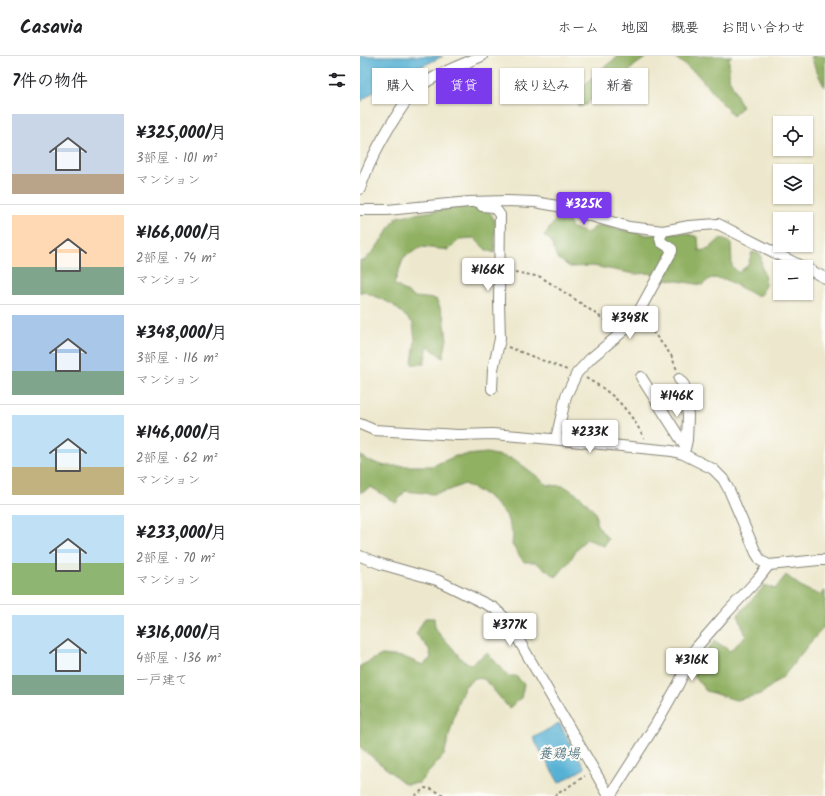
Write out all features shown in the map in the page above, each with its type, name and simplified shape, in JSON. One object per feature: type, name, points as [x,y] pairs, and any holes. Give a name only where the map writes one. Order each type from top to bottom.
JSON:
[{"type":"street","points":[[360,189],[366,171],[389,127],[403,105],[418,88],[435,77],[482,56]]},
{"type":"street","points":[[360,210],[387,210],[506,200],[536,202],[563,207],[629,227],[663,231],[689,226],[718,224],[789,260]]},
{"type":"street","points":[[478,202],[482,206],[494,207],[500,215],[500,339],[493,369],[492,389]]},
{"type":"street","points":[[556,439],[566,396],[577,374],[591,358],[632,324],[672,251],[672,249],[661,242],[660,238],[663,231]]},
{"type":"street","points":[[813,272],[825,278]]},
{"type":"street","points":[[641,378],[684,450],[713,469],[723,479],[761,561],[769,565],[825,560]]},
{"type":"street","points":[[679,379],[684,385],[688,416],[687,440],[684,450]]},
{"type":"street","points":[[360,424],[374,430],[458,435],[492,434],[672,451],[684,450]]},
{"type":"street","points":[[360,556],[381,564],[437,580],[494,608],[507,620],[610,796],[656,724],[678,685],[695,649],[769,565]]},
{"type":"path","points":[[500,270],[541,277],[615,327],[621,333]]},
{"type":"path","points":[[639,313],[648,328],[671,355],[678,371],[679,379]]},
{"type":"path","points":[[554,796],[594,770]]},
{"type":"path","points":[[415,796],[424,788],[432,789],[445,796]]},
{"type":"green space","points":[[617,56],[648,56],[632,68],[603,68]]},
{"type":"green space","points":[[673,56],[732,56],[729,58],[729,78],[742,107],[733,116],[697,74]]},
{"type":"green space","points":[[811,56],[825,56],[825,88],[815,68]]},
{"type":"green space","points":[[592,77],[592,99],[586,105],[578,107],[579,104],[584,104],[584,86]]},
{"type":"green space","points":[[469,206],[476,209],[489,211],[495,221],[495,253],[486,250],[474,238],[460,239],[449,250],[422,247],[404,257],[394,284],[414,297],[436,299],[444,317],[447,339],[443,358],[428,346],[424,364],[412,364],[415,340],[413,323],[392,304],[363,291],[360,293],[360,260],[364,261],[376,248],[397,217]]},
{"type":"green space","points":[[557,218],[568,219],[572,228],[587,233],[598,225],[648,235],[684,233],[698,237],[699,251],[709,249],[721,238],[731,243],[732,266],[738,273],[748,265],[752,252],[761,255],[762,268],[766,282],[762,294],[756,296],[725,279],[711,278],[702,285],[666,279],[649,273],[635,274],[593,266],[570,267],[557,258],[551,241],[544,236]]},
{"type":"green space","points":[[487,453],[514,459],[547,485],[564,486],[581,497],[595,512],[597,525],[608,539],[604,546],[587,539],[579,546],[569,562],[556,577],[535,562],[524,562],[512,545],[513,535],[506,515],[488,496],[464,484],[450,490],[433,494],[405,491],[396,503],[371,487],[360,493],[360,455],[367,460],[385,466],[432,466],[456,456]]},
{"type":"green space","points":[[786,575],[803,588],[820,595],[825,590],[825,626],[784,676],[761,694],[736,700],[706,691],[694,676],[697,660],[715,641],[730,651],[746,636],[738,615],[765,585],[775,589]]},
{"type":"green space","points":[[425,618],[434,618],[435,627],[440,635],[463,661],[471,664],[487,653],[509,676],[516,676],[524,684],[521,698],[509,708],[484,679],[475,678],[465,686],[458,702],[444,755],[419,783],[405,784],[360,747],[360,666],[382,655],[404,657],[423,665],[431,658],[429,649],[416,634]]},
{"type":"water","points":[[360,56],[443,56],[419,68],[372,68],[372,93],[360,102]]},
{"type":"water","name":"養鶏場","points":[[559,723],[585,768],[559,783],[533,738]]}]
